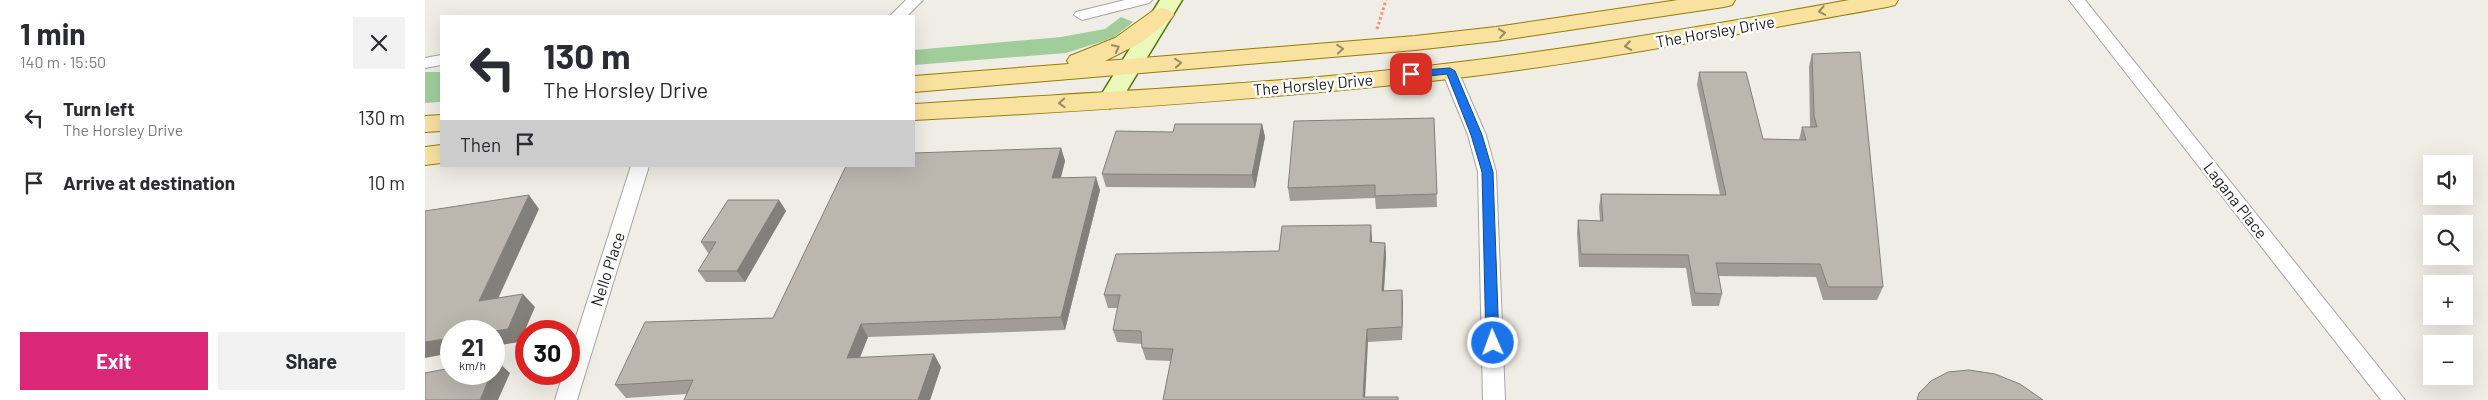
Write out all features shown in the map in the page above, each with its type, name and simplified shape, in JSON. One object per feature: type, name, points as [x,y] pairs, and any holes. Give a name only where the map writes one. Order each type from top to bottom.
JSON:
[{"type":"main road","name":"The Horsley Drive","points":[[915,84],[1415,43],[1505,32],[1723,0]]},
{"type":"main road","name":"The Horsley Drive","points":[[915,112],[1234,91],[1450,71],[1660,41],[1887,0]]},
{"type":"main road","points":[[1110,100],[1129,67],[1159,5]]},
{"type":"main road","points":[[915,84],[992,70],[1063,64],[1083,60],[1125,43],[1142,33],[1159,5]]},
{"type":"main road","points":[[1129,67],[1136,76],[1150,81],[1165,83],[1297,72],[1450,71]]},
{"type":"main road","points":[[425,124],[440,123]]},
{"type":"main road","points":[[425,156],[440,154]]},
{"type":"street","points":[[899,15],[915,0]]},
{"type":"street","name":"Lagana Place","points":[[2077,0],[2394,400]]},
{"type":"street","points":[[1082,15],[1159,5]]},
{"type":"street","points":[[425,63],[440,60]]},
{"type":"street","points":[[1450,71],[1477,135],[1487,172],[1494,400]]},
{"type":"street","name":"Nello Place","points":[[566,400],[640,167]]},
{"type":"path","points":[[1375,34],[1386,0]]},
{"type":"green space","points":[[1121,17],[1133,22],[1113,38],[1066,53],[915,65],[915,50],[1061,37],[1105,29]]},
{"type":"green space","points":[[425,72],[440,72],[440,102],[425,103]]},
{"type":"building","points":[[1860,52],[1883,287],[1828,287],[1820,264],[1716,263],[1722,294],[1695,293],[1688,255],[1581,254],[1578,220],[1603,221],[1601,194],[1726,195],[1699,72],[1746,72],[1763,139],[1806,140],[1802,127],[1817,127],[1814,116],[1812,54]]},
{"type":"building","points":[[1434,118],[1437,194],[1375,196],[1375,185],[1288,188],[1294,121]]},
{"type":"building","points":[[1175,124],[1262,124],[1252,175],[1102,174],[1116,131],[1173,132]]},
{"type":"building","points":[[1061,148],[1052,178],[1096,177],[1061,317],[861,324],[847,358],[934,354],[918,400],[684,400],[693,380],[615,385],[645,322],[773,318],[846,167],[915,167],[915,153]]},
{"type":"building","points":[[529,195],[479,301],[523,294],[508,329],[505,329],[505,320],[440,320],[440,340],[425,342],[425,211]]},
{"type":"building","points":[[728,200],[779,200],[737,271],[698,271],[716,242],[701,242]]},
{"type":"building","points":[[1371,225],[1370,242],[1385,243],[1382,291],[1402,290],[1402,327],[1367,329],[1363,397],[1398,397],[1398,400],[1163,400],[1173,349],[1142,348],[1141,331],[1113,330],[1120,295],[1104,295],[1116,254],[1279,251],[1282,226]]},
{"type":"building","points":[[440,370],[440,385],[486,385],[480,400],[425,400],[425,373]]},
{"type":"building","points":[[1969,370],[1995,374],[2020,384],[2043,400],[1917,400],[1919,393],[1931,381],[1948,372]]},
{"type":"route","points":[[1411,74],[1450,71],[1477,135],[1487,172],[1493,343]]}]
